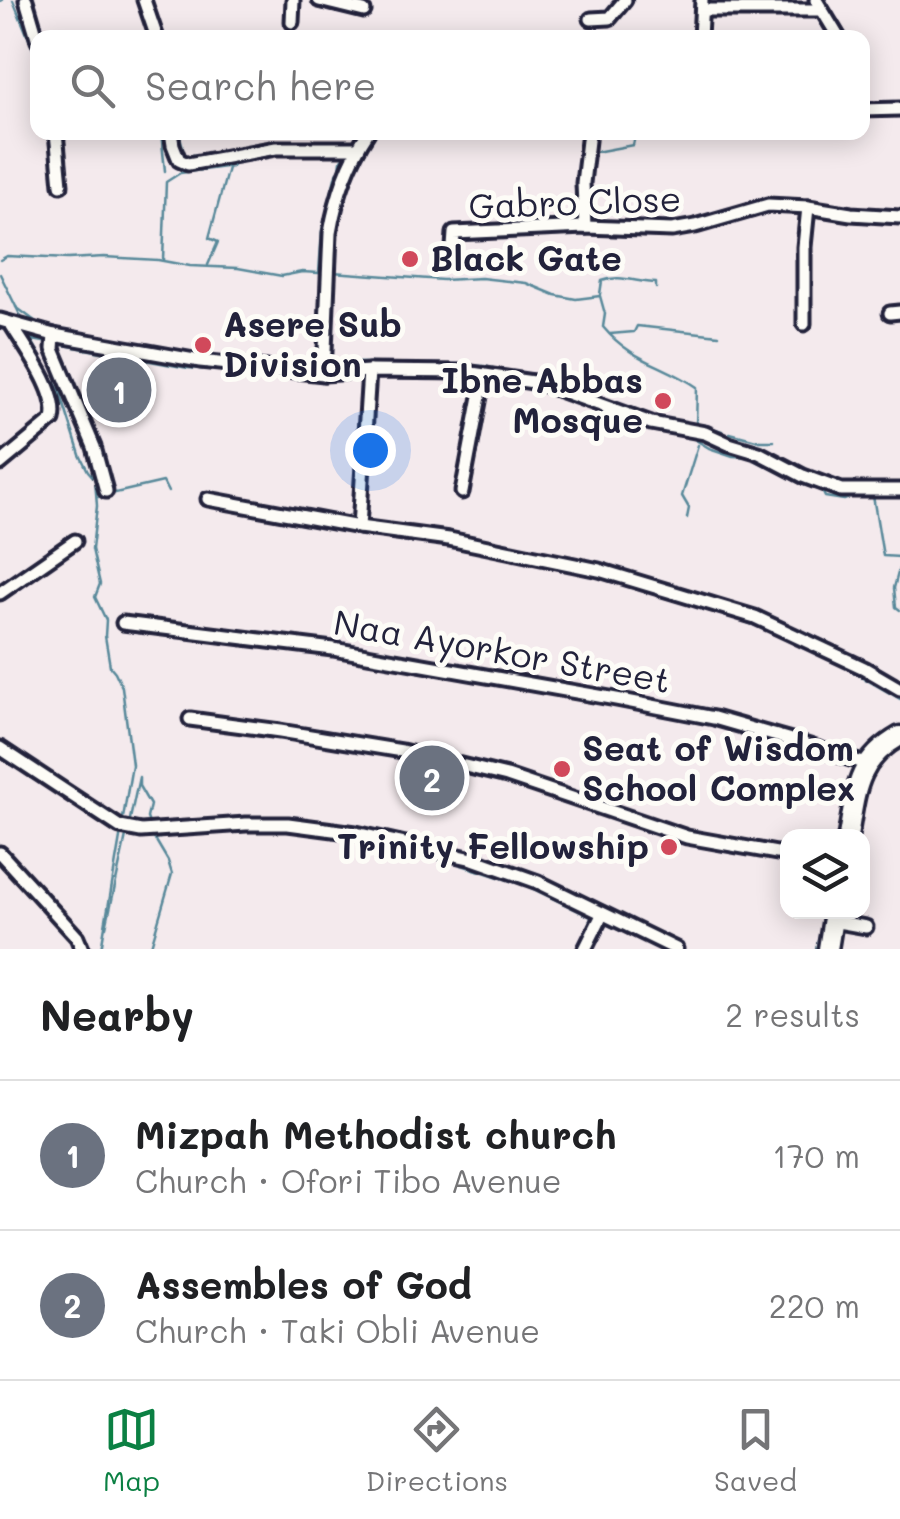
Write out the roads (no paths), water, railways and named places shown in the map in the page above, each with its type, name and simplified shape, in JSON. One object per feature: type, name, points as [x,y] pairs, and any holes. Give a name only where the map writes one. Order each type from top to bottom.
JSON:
[{"type":"street","points":[[26,0],[35,30]]},
{"type":"street","points":[[144,0],[154,30]]},
{"type":"street","points":[[292,22],[293,0]]},
{"type":"street","points":[[319,0],[364,11]]},
{"type":"street","points":[[591,19],[610,18],[625,0]]},
{"type":"street","points":[[700,30],[702,5],[819,5],[834,30]]},
{"type":"street","points":[[870,108],[900,110]]},
{"type":"street","points":[[57,140],[61,185]]},
{"type":"street","points":[[172,140],[181,162],[188,164],[276,148],[357,148]]},
{"type":"street","points":[[324,374],[330,233],[362,140]]},
{"type":"street","points":[[584,226],[588,140]]},
{"type":"street","name":"Gabro Close","points":[[452,262],[454,233],[584,226],[672,230],[768,205],[900,218]]},
{"type":"street","points":[[804,324],[808,207]]},
{"type":"street","points":[[6,322],[54,335],[200,362],[324,374],[465,372],[540,383],[640,419],[695,431],[759,453],[841,490],[900,490]]},
{"type":"street","points":[[0,464],[53,420],[56,410],[53,398],[6,322]]},
{"type":"street","points":[[54,335],[53,349],[94,446],[106,491]]},
{"type":"street","points":[[359,527],[369,371]]},
{"type":"street","points":[[462,492],[484,375]]},
{"type":"street","points":[[208,499],[449,539],[598,570],[755,617],[900,689]]},
{"type":"street","points":[[0,593],[76,540]]},
{"type":"street","name":"Naa Ayorkor Street","points":[[123,623],[334,650],[542,685],[714,718],[866,764]]},
{"type":"street","points":[[190,719],[402,752],[507,776],[687,837],[780,854]]},
{"type":"street","points":[[849,829],[866,764],[900,736]]},
{"type":"street","points":[[0,748],[120,827],[141,832],[288,824],[356,832],[473,859],[538,882],[676,949]]},
{"type":"street","points":[[0,854],[77,937],[82,949]]},
{"type":"street","points":[[585,949],[602,914]]},
{"type":"street","points":[[828,949],[833,919]]},
{"type":"street","points":[[842,919],[866,927]]},
{"type":"waterway","points":[[13,0],[30,41]]},
{"type":"waterway","points":[[160,25],[161,30]]},
{"type":"waterway","points":[[162,140],[165,171]]},
{"type":"waterway","points":[[181,140],[185,156],[227,151]]},
{"type":"waterway","points":[[590,153],[633,145],[634,140]]},
{"type":"waterway","points":[[0,260],[7,256],[104,257],[238,268],[282,276],[319,273],[322,230],[336,174],[347,154]]},
{"type":"waterway","points":[[163,260],[166,182],[180,173],[233,166]]},
{"type":"waterway","points":[[208,265],[218,242],[209,238],[228,168]]},
{"type":"waterway","points":[[332,272],[443,280],[481,278],[526,283],[576,299],[600,296],[605,314],[603,327],[614,338],[636,355],[697,387],[696,427]]},
{"type":"waterway","points":[[0,274],[23,321]]},
{"type":"waterway","points":[[600,294],[602,281],[615,278],[656,283],[656,288]]},
{"type":"waterway","points":[[16,307],[43,327]]},
{"type":"waterway","points":[[610,334],[634,332],[637,326],[719,335]]},
{"type":"waterway","points":[[30,337],[60,392],[80,455],[95,479],[97,506],[92,549],[100,584],[95,597],[106,620],[110,666],[122,687],[132,765],[122,824]]},
{"type":"waterway","points":[[32,340],[50,343]]},
{"type":"waterway","points":[[58,344],[188,368],[317,379]]},
{"type":"waterway","points":[[328,362],[484,366],[562,384]]},
{"type":"waterway","points":[[330,379],[362,380]]},
{"type":"waterway","points":[[698,424],[722,431]]},
{"type":"waterway","points":[[730,433],[774,441]]},
{"type":"waterway","points":[[695,435],[694,439],[709,448],[749,457],[822,491],[825,497],[844,500],[856,495]]},
{"type":"waterway","points":[[687,518],[689,508],[682,496],[698,445]]},
{"type":"waterway","points":[[98,497],[163,482],[168,492]]},
{"type":"waterway","points":[[873,496],[883,556],[900,557]]},
{"type":"waterway","points":[[364,533],[606,578]]},
{"type":"waterway","points":[[900,565],[894,588],[896,607],[900,610]]},
{"type":"waterway","points":[[724,614],[777,634]]},
{"type":"waterway","points":[[763,615],[846,654]]},
{"type":"waterway","points":[[825,656],[900,699]]},
{"type":"waterway","points":[[129,824],[139,777],[139,786],[150,805],[150,826]]},
{"type":"waterway","points":[[240,830],[257,830]]},
{"type":"waterway","points":[[280,830],[381,844]]},
{"type":"waterway","points":[[101,949],[121,832]]},
{"type":"waterway","points":[[106,927],[127,832]]},
{"type":"waterway","points":[[150,949],[172,874],[152,834]]},
{"type":"waterway","points":[[154,839],[182,834]]},
{"type":"waterway","points":[[437,857],[527,886],[597,920]]},
{"type":"waterway","points":[[585,932],[591,918]]},
{"type":"waterway","points":[[816,949],[823,919]]},
{"type":"waterway","points":[[604,923],[662,949]]},
{"type":"place","name":"Black Gate","points":[[410,259]]},
{"type":"place","name":"Asere Sub Division","points":[[203,345]]},
{"type":"place","name":"Mizpah Methodist church","points":[[119,390]]},
{"type":"place","name":"Ibne Abbas Mosque","points":[[663,401]]},
{"type":"place","name":"Seat of Wisdom School Complex","points":[[562,769]]},
{"type":"place","name":"Assembles of God","points":[[432,778]]},
{"type":"place","name":"Trinity Fellowship","points":[[669,847]]}]
